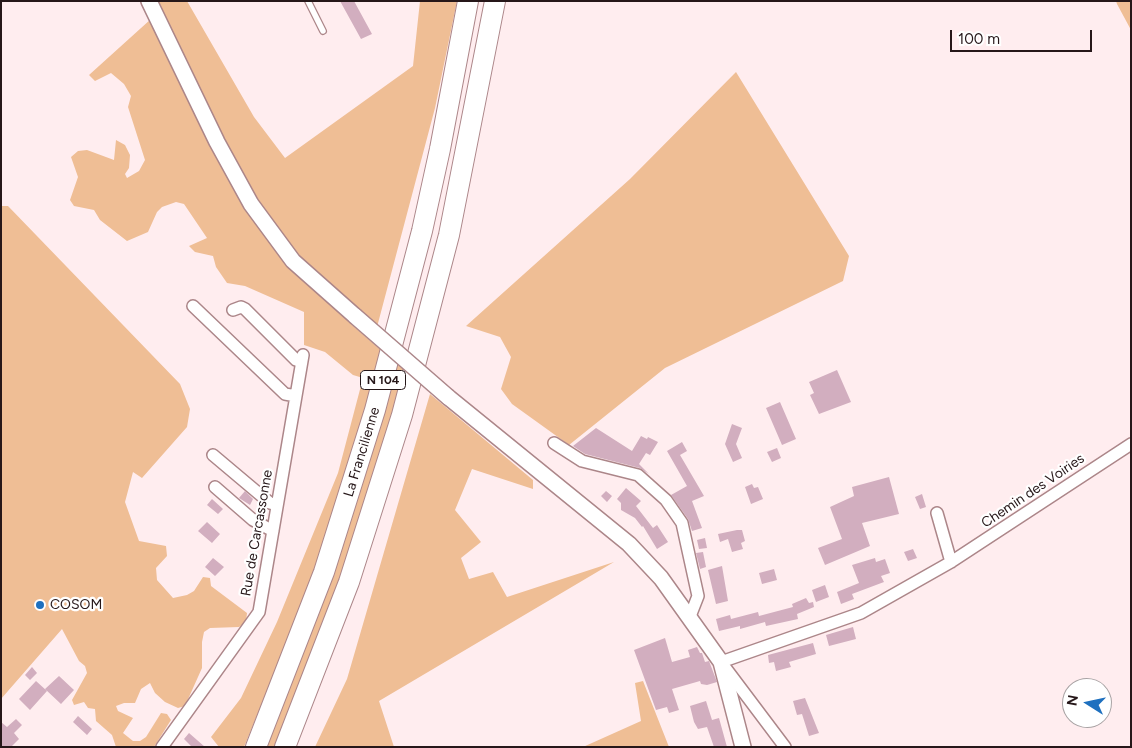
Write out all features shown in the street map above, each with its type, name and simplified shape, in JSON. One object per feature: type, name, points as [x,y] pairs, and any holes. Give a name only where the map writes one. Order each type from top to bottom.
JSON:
[{"type":"highway","name":"La Francilienne","points":[[256,747],[324,572],[378,401],[424,222],[468,1]]},
{"type":"highway","name":"La Francilienne","points":[[285,747],[349,582],[402,415],[449,235],[495,1]]},
{"type":"street","points":[[149,1],[217,142],[251,204],[293,261],[448,397],[629,544],[661,578],[689,620],[785,747]]},
{"type":"street","points":[[193,306],[285,394],[296,396]]},
{"type":"street","name":"Rue de Carcassonne","points":[[162,747],[259,612],[296,396],[302,359],[296,360],[245,308],[233,310]]},
{"type":"street","points":[[554,443],[582,461],[638,475],[666,500],[682,523],[698,596],[689,620]]},
{"type":"street","name":"Chemin des Voiries","points":[[721,662],[861,613],[951,562],[1131,444]]},
{"type":"street","points":[[213,455],[270,503],[277,505]]},
{"type":"street","points":[[215,487],[253,520],[273,531]]},
{"type":"street","points":[[937,513],[951,562]]},
{"type":"street","points":[[721,662],[743,747]]},
{"type":"lane","points":[[308,1],[323,31]]},
{"type":"shaded area","points":[[143,1],[187,1],[254,117],[285,158],[413,66],[420,1],[457,1],[435,108],[377,327],[355,316],[351,324],[382,351],[322,549],[300,611],[244,747],[219,747],[211,737],[241,698],[277,622],[338,473],[363,378],[353,375],[325,352],[304,345],[304,312],[245,286],[227,283],[216,267],[213,256],[195,252],[189,246],[207,238],[184,204],[176,202],[162,207],[157,212],[148,232],[127,241],[100,220],[94,210],[74,206],[70,200],[78,177],[71,157],[78,151],[87,150],[114,160],[116,140],[125,145],[130,155],[129,168],[125,174],[127,178],[139,171],[145,160],[128,107],[131,96],[124,84],[111,73],[95,81],[89,75],[151,19]]},
{"type":"shaded area","points":[[1116,1],[1131,1],[1131,30],[1117,4]]},
{"type":"shaded area","points":[[736,72],[849,256],[843,281],[665,368],[569,445],[512,404],[501,389],[511,357],[500,337],[466,326],[630,179]]},
{"type":"shaded area","points":[[1,206],[8,206],[180,384],[190,409],[187,427],[142,478],[133,472],[125,502],[139,541],[166,546],[167,556],[156,568],[157,580],[173,598],[187,595],[194,591],[203,577],[210,578],[211,586],[247,613],[246,622],[239,627],[210,628],[204,632],[202,668],[185,706],[178,708],[165,702],[155,693],[150,683],[141,689],[135,703],[124,703],[116,706],[118,711],[133,718],[123,733],[133,741],[140,741],[146,737],[161,713],[167,714],[171,720],[154,747],[116,747],[112,735],[96,721],[95,709],[88,708],[84,702],[74,705],[72,700],[87,673],[85,666],[79,661],[62,629],[1,699]]},
{"type":"shaded area","points":[[395,362],[409,374],[351,562],[279,747],[262,747]]},
{"type":"shaded area","points":[[430,394],[533,480],[533,489],[472,469],[455,510],[481,542],[461,558],[469,579],[493,572],[507,597],[614,562],[379,701],[394,747],[315,747],[347,679]]},
{"type":"shaded area","points":[[643,681],[669,747],[583,747],[641,721],[635,683]]},
{"type":"building","points":[[340,1],[354,1],[372,34],[361,39]]},
{"type":"building","points":[[837,370],[851,402],[819,414],[810,395],[814,393],[809,382]]},
{"type":"building","points":[[780,402],[796,439],[782,445],[766,408]]},
{"type":"building","points":[[732,424],[742,428],[736,444],[742,458],[733,462],[725,444]]},
{"type":"building","points":[[596,428],[632,451],[641,436],[658,442],[650,455],[646,453],[639,464],[649,474],[640,468],[585,454],[573,446]]},
{"type":"building","points":[[682,442],[687,451],[680,455],[704,496],[692,501],[702,528],[692,531],[688,519],[671,495],[687,486],[667,451]]},
{"type":"building","points":[[777,448],[781,458],[772,462],[767,452]]},
{"type":"building","points":[[889,477],[899,514],[862,523],[870,546],[825,565],[818,548],[842,539],[830,507],[854,496],[852,487]]},
{"type":"building","points":[[752,484],[754,488],[758,487],[763,499],[751,504],[745,487]]},
{"type":"building","points":[[626,488],[641,501],[636,506],[653,528],[657,525],[668,542],[657,549],[643,526],[635,518],[621,510],[621,503],[617,499]]},
{"type":"building","points":[[245,491],[253,499],[250,505],[239,498]]},
{"type":"building","points":[[606,491],[612,496],[607,502],[601,496]]},
{"type":"building","points":[[922,494],[926,507],[920,509],[915,497]]},
{"type":"building","points":[[212,499],[223,509],[218,514],[207,505]]},
{"type":"building","points":[[207,522],[220,534],[212,543],[198,531]]},
{"type":"building","points":[[742,530],[745,541],[741,543],[743,549],[732,552],[728,539],[720,542],[718,534]]},
{"type":"building","points":[[705,538],[707,548],[699,549],[697,540]]},
{"type":"building","points":[[913,549],[917,558],[908,561],[904,552]]},
{"type":"building","points":[[703,552],[706,567],[700,569],[696,553]]},
{"type":"building","points":[[213,558],[224,567],[215,576],[205,567]]},
{"type":"building","points":[[875,558],[876,562],[885,559],[890,573],[881,576],[884,582],[852,594],[854,599],[841,604],[837,592],[859,583],[852,565]]},
{"type":"building","points":[[722,566],[728,601],[716,604],[708,570]]},
{"type":"building","points":[[774,569],[777,580],[762,584],[759,573]]},
{"type":"building","points":[[825,585],[829,597],[816,602],[812,590]]},
{"type":"building","points":[[806,598],[809,603],[813,602],[814,607],[797,614],[798,619],[766,626],[765,622],[740,629],[740,626],[719,631],[716,619],[730,615],[731,619],[758,612],[759,616],[793,607],[792,604]]},
{"type":"building","points":[[853,627],[856,639],[829,646],[826,635]]},
{"type":"building","points":[[665,638],[672,662],[690,657],[688,650],[697,647],[700,653],[702,653],[705,662],[709,661],[717,682],[707,685],[701,684],[700,681],[672,689],[679,710],[669,713],[667,707],[656,710],[634,650]]},
{"type":"building","points":[[813,643],[816,654],[789,662],[791,667],[776,671],[774,662],[769,663],[768,655]]},
{"type":"building","points":[[32,667],[37,673],[30,680],[25,675]]},
{"type":"building","points":[[59,676],[74,690],[61,704],[45,689]]},
{"type":"building","points":[[36,681],[47,691],[30,710],[19,699]]},
{"type":"building","points":[[805,698],[819,733],[809,736],[802,714],[797,715],[793,701]]},
{"type":"building","points":[[706,701],[712,720],[719,718],[727,747],[714,747],[707,727],[698,729],[694,722],[690,706]]},
{"type":"building","points":[[78,716],[92,729],[87,735],[73,722]]},
{"type":"building","points":[[16,719],[22,725],[14,733],[19,739],[11,747],[1,747],[1,722],[7,727]]},
{"type":"building","points":[[189,733],[205,747],[192,747],[184,739]]},
{"type":"place","name":"COSOM","points":[[40,605]]}]
